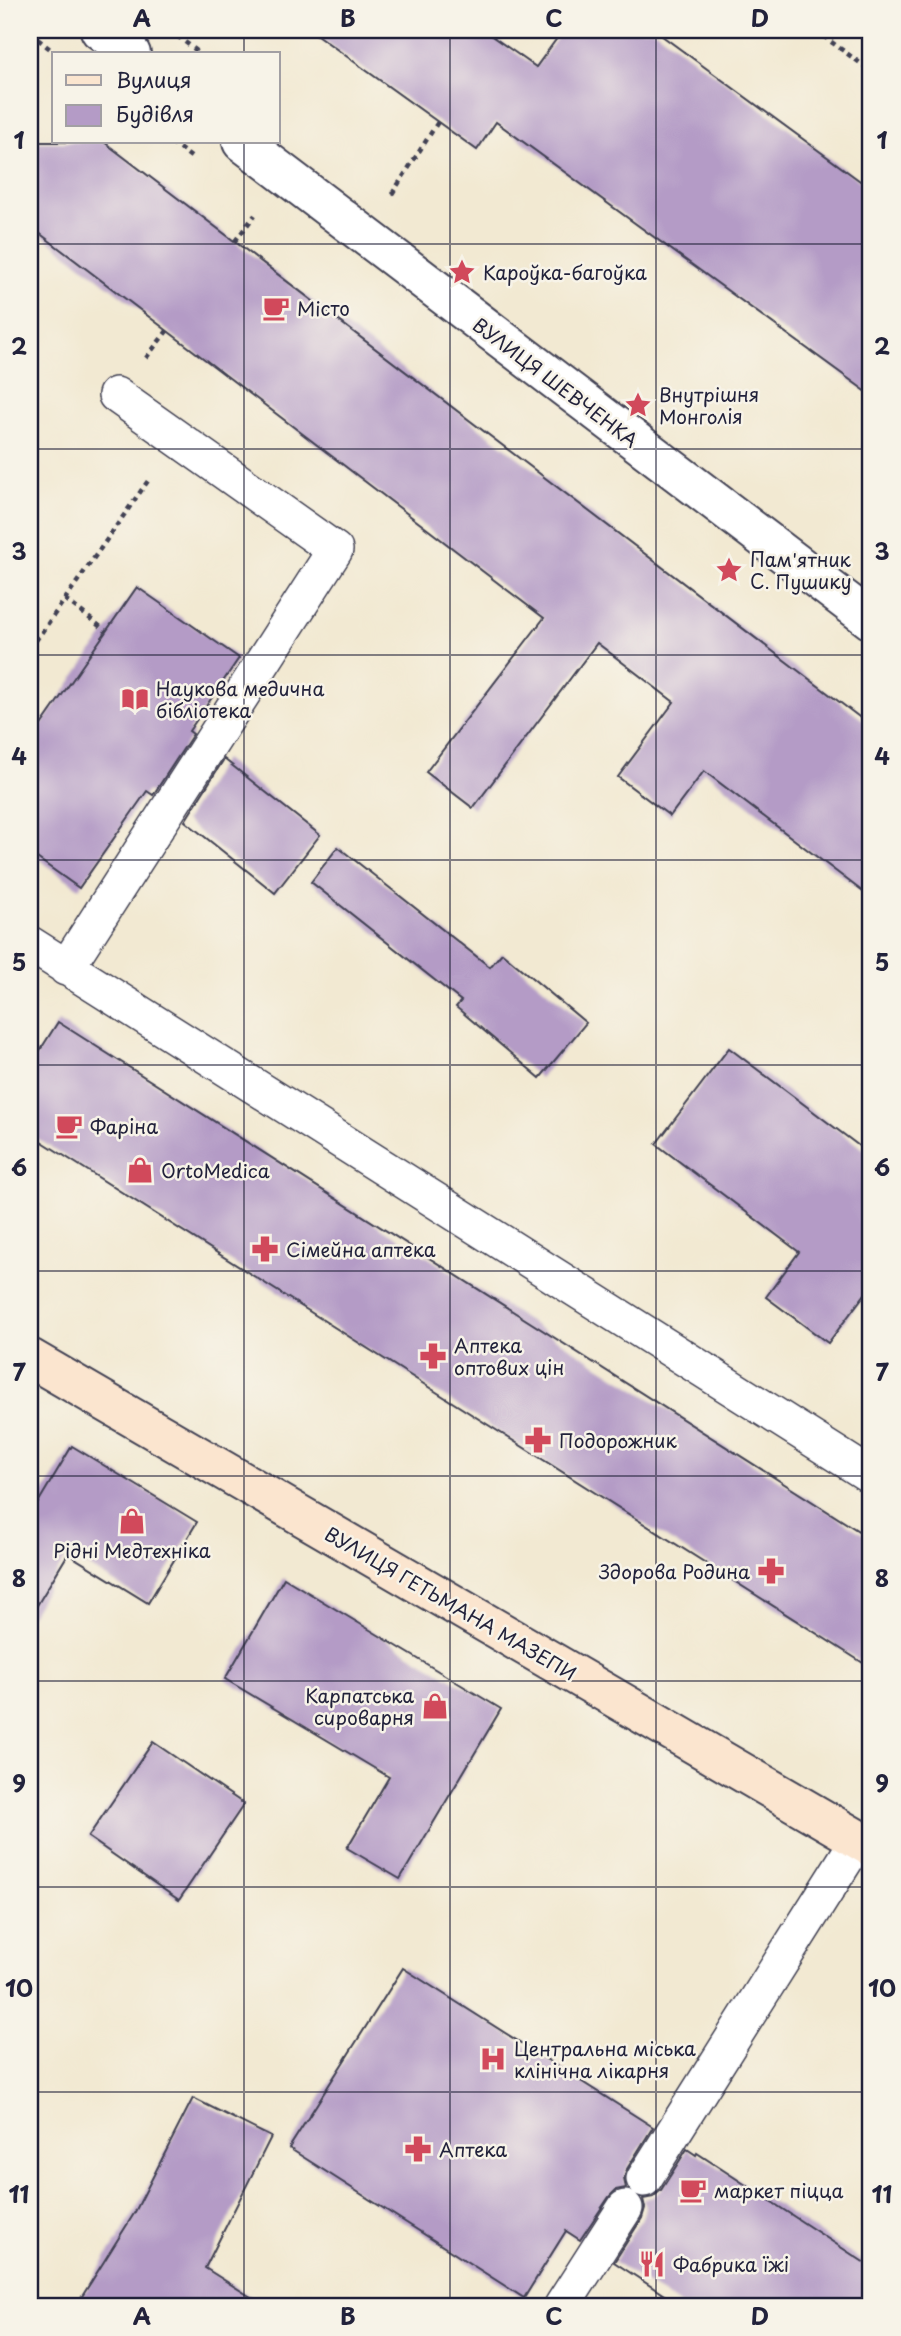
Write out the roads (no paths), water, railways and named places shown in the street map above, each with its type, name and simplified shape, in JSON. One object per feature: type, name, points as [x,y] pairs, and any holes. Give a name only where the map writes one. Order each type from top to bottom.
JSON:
[{"type":"main road","name":"ВУЛИЦЯ ГЕТЬМАНА МАЗЕПИ","points":[[30,1359],[865,1844]]},
{"type":"street","points":[[100,30],[128,52]]},
{"type":"street","name":"ВУЛИЦЯ ШЕВЧЕНКА","points":[[245,144],[871,620]]},
{"type":"lane","points":[[66,968],[335,550],[116,395]]},
{"type":"lane","points":[[30,944],[871,1476]]},
{"type":"lane","points":[[643,2179],[865,1844]]},
{"type":"lane","points":[[562,2306],[625,2208]]},
{"type":"place","name":"Кароўка-багоўка","points":[[462,272]]},
{"type":"place","name":"Місто","points":[[276,308]]},
{"type":"place","name":"Внутрішня Монголія","points":[[638,405]]},
{"type":"place","name":"Пам'ятник С. Пушику","points":[[729,570]]},
{"type":"place","name":"Наукова медична бібліотека","points":[[135,699]]},
{"type":"place","name":"Фаріна","points":[[69,1126]]},
{"type":"place","name":"OrtoMedica","points":[[140,1170]]},
{"type":"place","name":"Сімейна аптека","points":[[265,1249]]},
{"type":"place","name":"Аптека оптових цін","points":[[433,1356]]},
{"type":"place","name":"Подорожник","points":[[538,1440]]},
{"type":"place","name":"Рідні Медтехніка","points":[[132,1521]]},
{"type":"place","name":"Здорова Родина","points":[[771,1571]]},
{"type":"place","name":"Карпатська сироварня","points":[[435,1706]]},
{"type":"place","name":"Центральна міська клінічна лікарня","points":[[493,2059]]},
{"type":"place","name":"Аптека","points":[[418,2149]]},
{"type":"place","name":"маркет піцца","points":[[693,2190]]},
{"type":"place","name":"Фабрика їжі","points":[[652,2264]]}]
